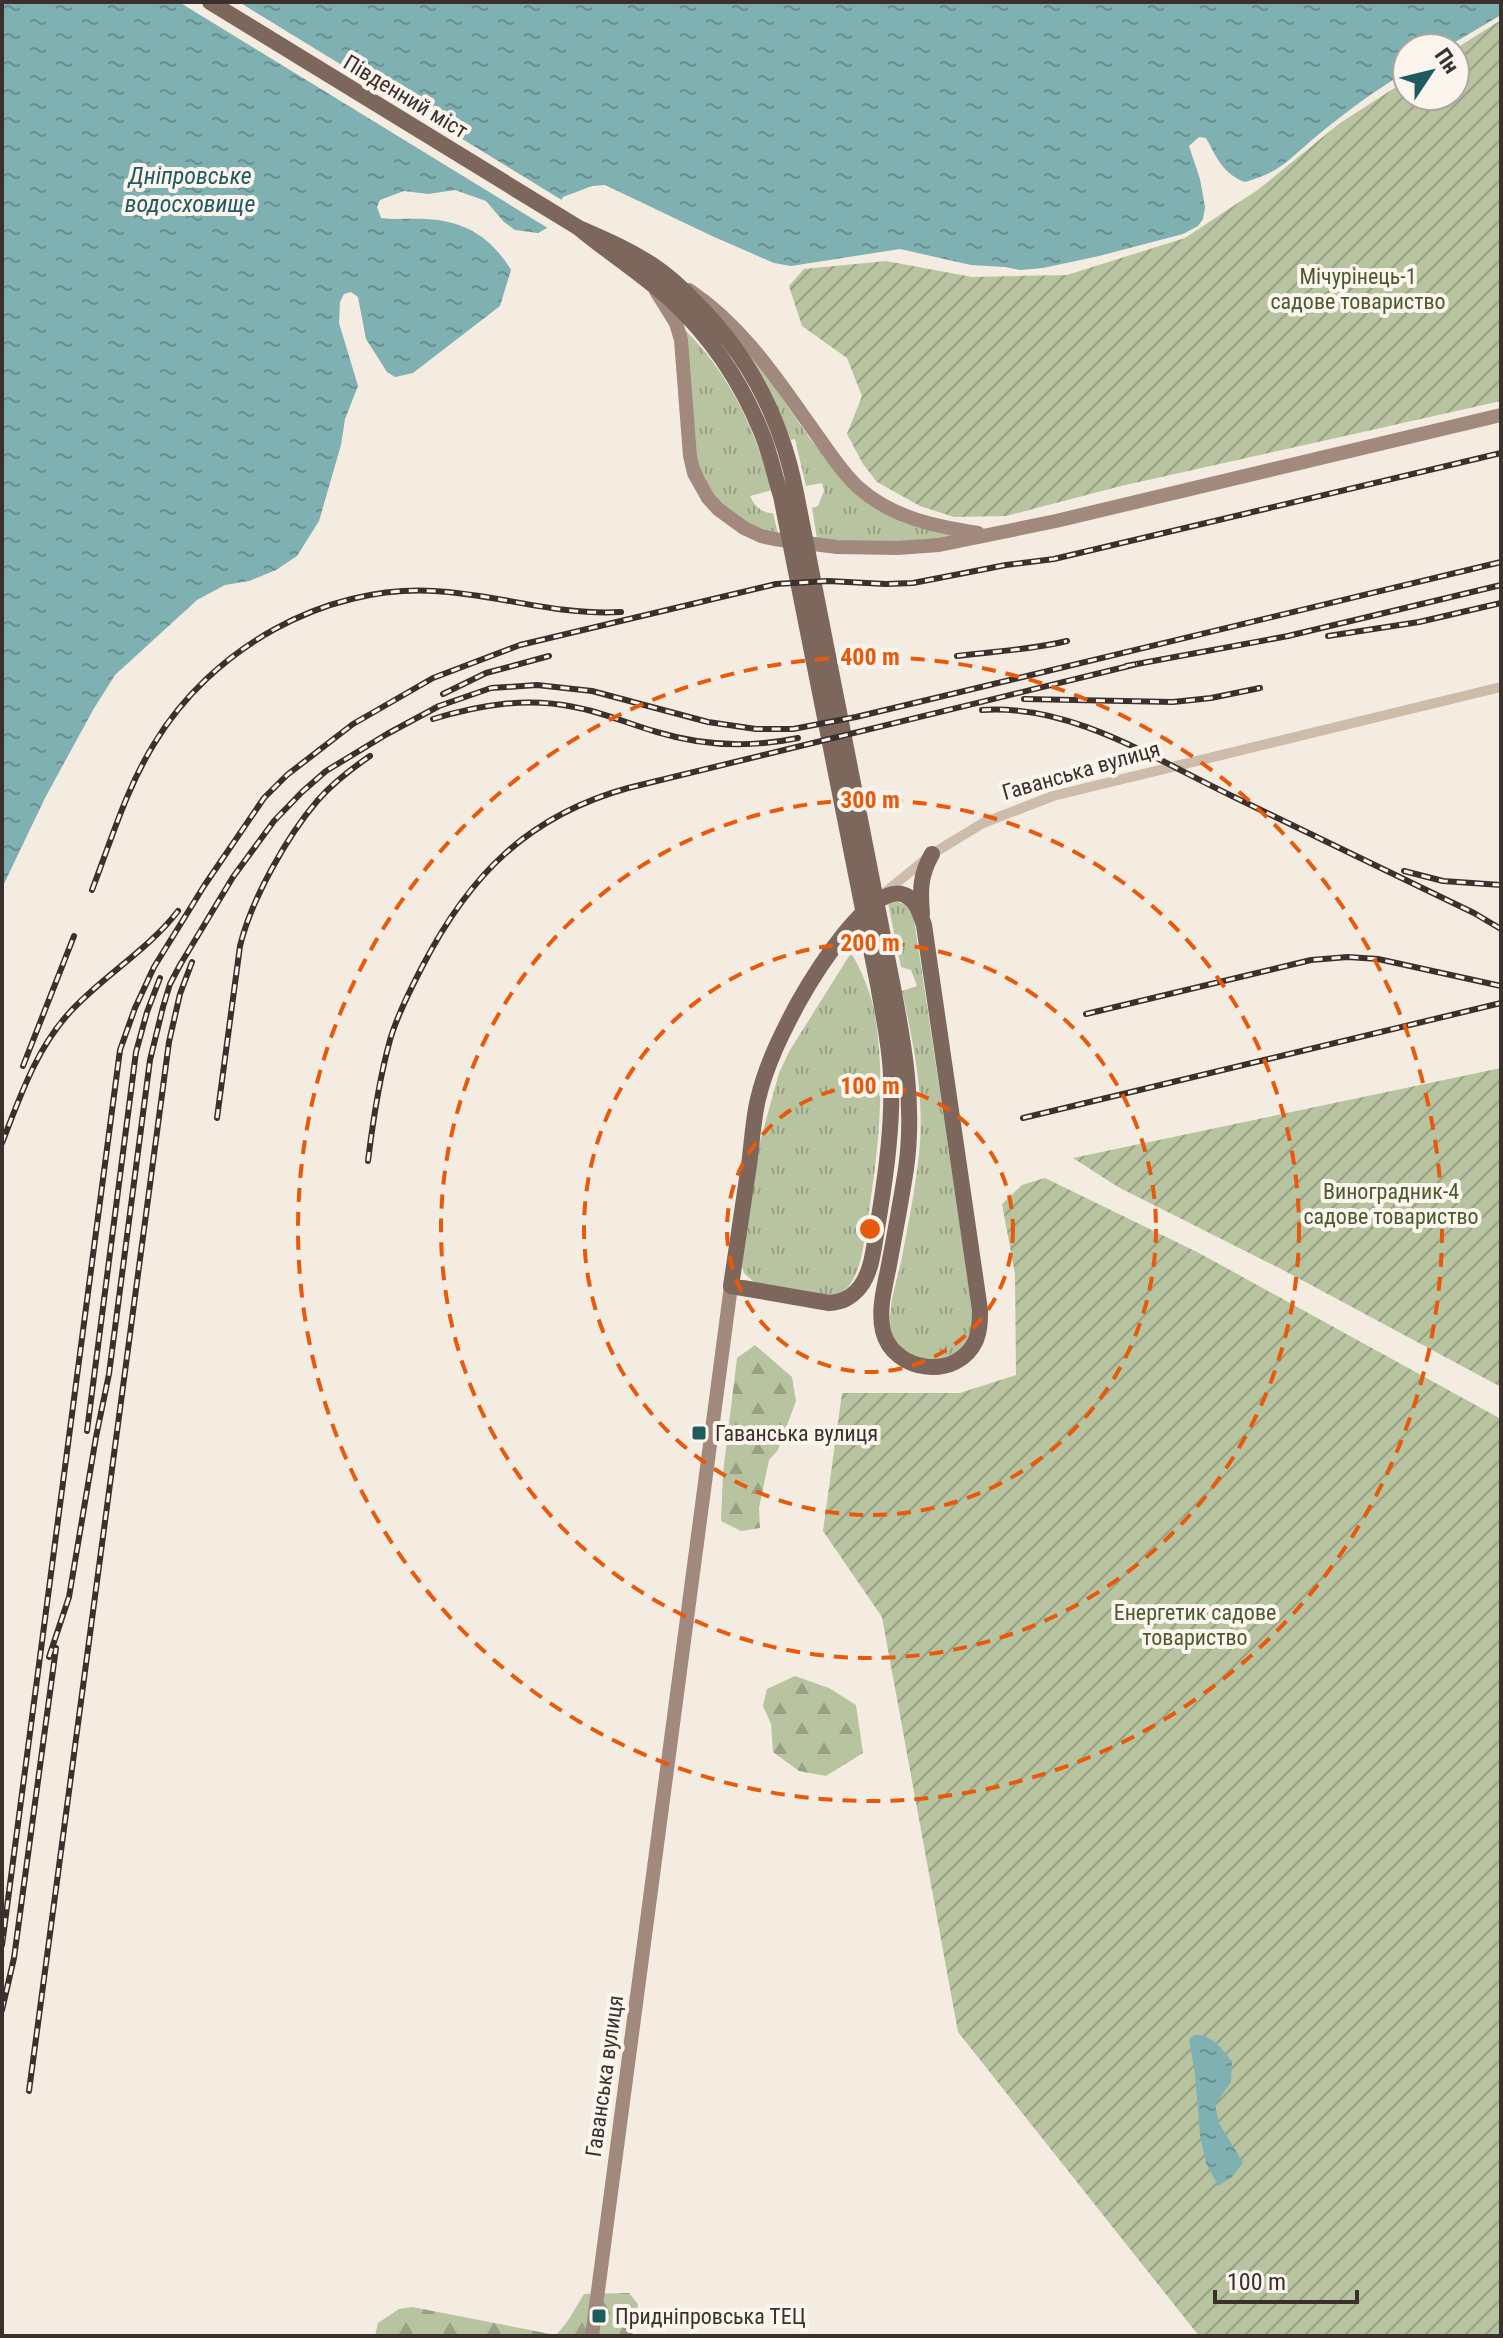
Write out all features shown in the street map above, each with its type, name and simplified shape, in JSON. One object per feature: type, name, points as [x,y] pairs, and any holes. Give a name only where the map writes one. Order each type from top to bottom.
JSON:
[{"type":"main road","name":"Південний міст","points":[[210,2],[579,228]]},
{"type":"main road","points":[[579,228],[631,251],[708,303],[771,369],[844,473],[859,488],[892,509],[930,525],[986,534]]},
{"type":"main road","points":[[579,228],[685,314],[719,353],[746,398],[788,494]]},
{"type":"main road","points":[[675,282],[735,347],[758,383],[777,425],[885,984],[905,1048],[910,1108],[906,1166],[881,1314],[886,1342],[892,1350],[902,1360],[926,1367],[950,1364],[961,1358],[975,1342],[980,1328],[980,1310],[920,891],[923,869],[932,854]]},
{"type":"main road","points":[[649,283],[663,300],[678,331],[683,354],[692,464],[700,486],[718,509],[744,528],[774,539],[837,547],[939,545],[1056,521],[1501,415]]},
{"type":"main road","points":[[872,903],[889,895],[905,896],[918,909],[924,925]]},
{"type":"main road","name":"Гаванська вулиця","points":[[592,2336],[758,1098],[772,1056],[800,999],[831,951],[872,903]]},
{"type":"main road","points":[[731,1286],[829,1303],[852,1296],[862,1284],[872,1260],[890,1131],[891,1074],[885,984]]},
{"type":"street","name":"Гаванська вулиця","points":[[872,903],[932,854],[983,823],[1053,796],[1501,687]]},
{"type":"green space","name":"Мічурінець-1 садове товариство","points":[[1501,20],[1501,401],[1121,486],[1006,516],[954,517],[920,506],[877,482],[863,464],[847,434],[862,396],[847,358],[802,326],[789,286],[804,269],[886,261],[972,277],[1067,275],[1185,238],[1259,189],[1340,123],[1391,90],[1391,112],[1471,112],[1471,39]]},
{"type":"green space","points":[[686,331],[716,366],[740,405],[758,446],[772,490],[750,496],[759,509],[773,513],[778,534],[756,529],[717,501],[702,479],[697,457]]},
{"type":"green space","points":[[740,343],[852,490],[956,536],[886,542],[817,539],[812,508],[818,506],[824,491],[822,483],[806,486],[795,439],[791,440],[771,394]]},
{"type":"green space","points":[[897,902],[908,908],[914,919],[973,1313],[970,1335],[963,1347],[935,1359],[924,1359],[904,1351],[897,1344],[890,1325],[892,1298],[919,1154],[921,1113],[911,1032],[902,991],[917,986],[911,970],[901,967],[888,903]]},
{"type":"green space","points":[[851,953],[865,980],[872,1003],[880,1063],[875,1171],[859,1266],[847,1288],[831,1296],[755,1283],[744,1273],[742,1266],[758,1149],[779,1073],[790,1050]]},
{"type":"green space","name":"Виноградник-4 садове товариство","points":[[1501,1068],[1501,1387],[1283,1270],[1118,1187],[1073,1158]]},
{"type":"green space","name":"Енергетик садове товариство","points":[[1045,1178],[1199,1253],[1501,1419],[1501,2336],[1199,2336],[958,2032],[882,1617],[823,1531],[842,1393],[960,1393],[1016,1375],[1015,1274],[1002,1204],[1022,1185]]},
{"type":"green space","points":[[755,1345],[792,1377],[796,1401],[778,1450],[769,1460],[759,1508],[760,1528],[741,1531],[721,1521],[723,1473],[737,1358]]},
{"type":"green space","points":[[795,1676],[829,1688],[856,1705],[863,1753],[826,1776],[799,1771],[773,1752],[771,1724],[763,1706],[767,1689]]},
{"type":"green space","points":[[629,2293],[638,2304],[632,2336],[375,2336],[378,2323],[399,2309],[412,2307],[556,2335],[584,2294]]},
{"type":"water","name":"Дніпровське водосховище","points":[[2,2],[1501,2],[1501,15],[1471,33],[1391,32],[1391,81],[1268,174],[1245,182],[1237,179],[1221,164],[1206,138],[1199,137],[1189,146],[1205,207],[1198,226],[1183,234],[1043,268],[1020,270],[971,265],[900,249],[791,266],[774,263],[605,185],[592,186],[563,197],[547,228],[538,233],[515,230],[486,201],[455,190],[428,194],[404,191],[380,200],[377,207],[381,218],[440,220],[465,227],[486,240],[511,270],[500,306],[413,373],[395,377],[387,372],[366,339],[358,297],[351,292],[344,294],[340,302],[339,323],[358,386],[345,419],[341,445],[319,521],[297,556],[276,570],[249,581],[225,585],[197,600],[115,675],[45,798],[2,888]]},
{"type":"water","points":[[1194,2035],[1211,2039],[1232,2061],[1231,2082],[1215,2105],[1219,2123],[1243,2163],[1231,2178],[1218,2186],[1206,2163],[1200,2135],[1189,2040]]},
{"type":"pier","points":[[179,2],[239,2],[565,202],[551,230]]},
{"type":"railway","points":[[2,1945],[120,1050],[154,967],[264,798],[287,775],[353,724],[433,678],[520,645],[776,584],[828,581],[913,583],[1054,559],[1501,453]]},
{"type":"railway","points":[[49,1657],[69,1597],[109,1374],[150,1060],[170,984],[233,877],[274,821],[326,771],[439,706],[491,688],[537,685],[592,691],[708,722],[756,729],[793,729],[856,717],[1501,562]]},
{"type":"railway","points":[[1126,666],[1288,636],[1501,585]]},
{"type":"railway","points":[[92,890],[127,797],[154,744],[178,710],[206,679],[238,652],[274,630],[312,612],[351,599],[392,592],[457,593],[574,611],[621,612]]},
{"type":"railway","points":[[1328,636],[1419,622],[1501,603]]},
{"type":"railway","points":[[957,656],[1067,641]]},
{"type":"railway","points":[[443,694],[486,673],[549,656]]},
{"type":"railway","points":[[368,1161],[386,1055],[396,1022],[413,985],[440,934],[460,905],[481,878],[531,833],[592,800],[628,788],[1137,664]]},
{"type":"railway","points":[[1024,699],[1173,702],[1260,688]]},
{"type":"railway","points":[[433,719],[485,706],[538,703],[584,709],[674,737],[709,743],[762,743],[798,738]]},
{"type":"railway","points":[[982,710],[1015,710],[1048,716],[1112,737],[1501,929]]},
{"type":"railway","points":[[217,1118],[240,946],[252,909],[272,869],[306,815],[330,788],[370,756]]},
{"type":"railway","points":[[1404,871],[1443,881],[1501,885]]},
{"type":"railway","points":[[2,1143],[30,1074],[58,1026],[178,911]]},
{"type":"railway","points":[[23,1066],[74,936]]},
{"type":"railway","points":[[1086,1014],[1311,960],[1348,957],[1378,959],[1501,986]]},
{"type":"railway","points":[[29,2091],[169,1042],[180,994],[192,962]]},
{"type":"railway","points":[[87,1431],[136,1052],[160,978]]},
{"type":"railway","points":[[1023,1118],[1501,1003]]},
{"type":"railway","points":[[2,2010],[14,1958],[56,1648]]},
{"type":"place","name":"Гаванська вулиця","points":[[699,1433]]},
{"type":"place","name":"Придніпровська ТЕЦ","points":[[599,2316]]}]
